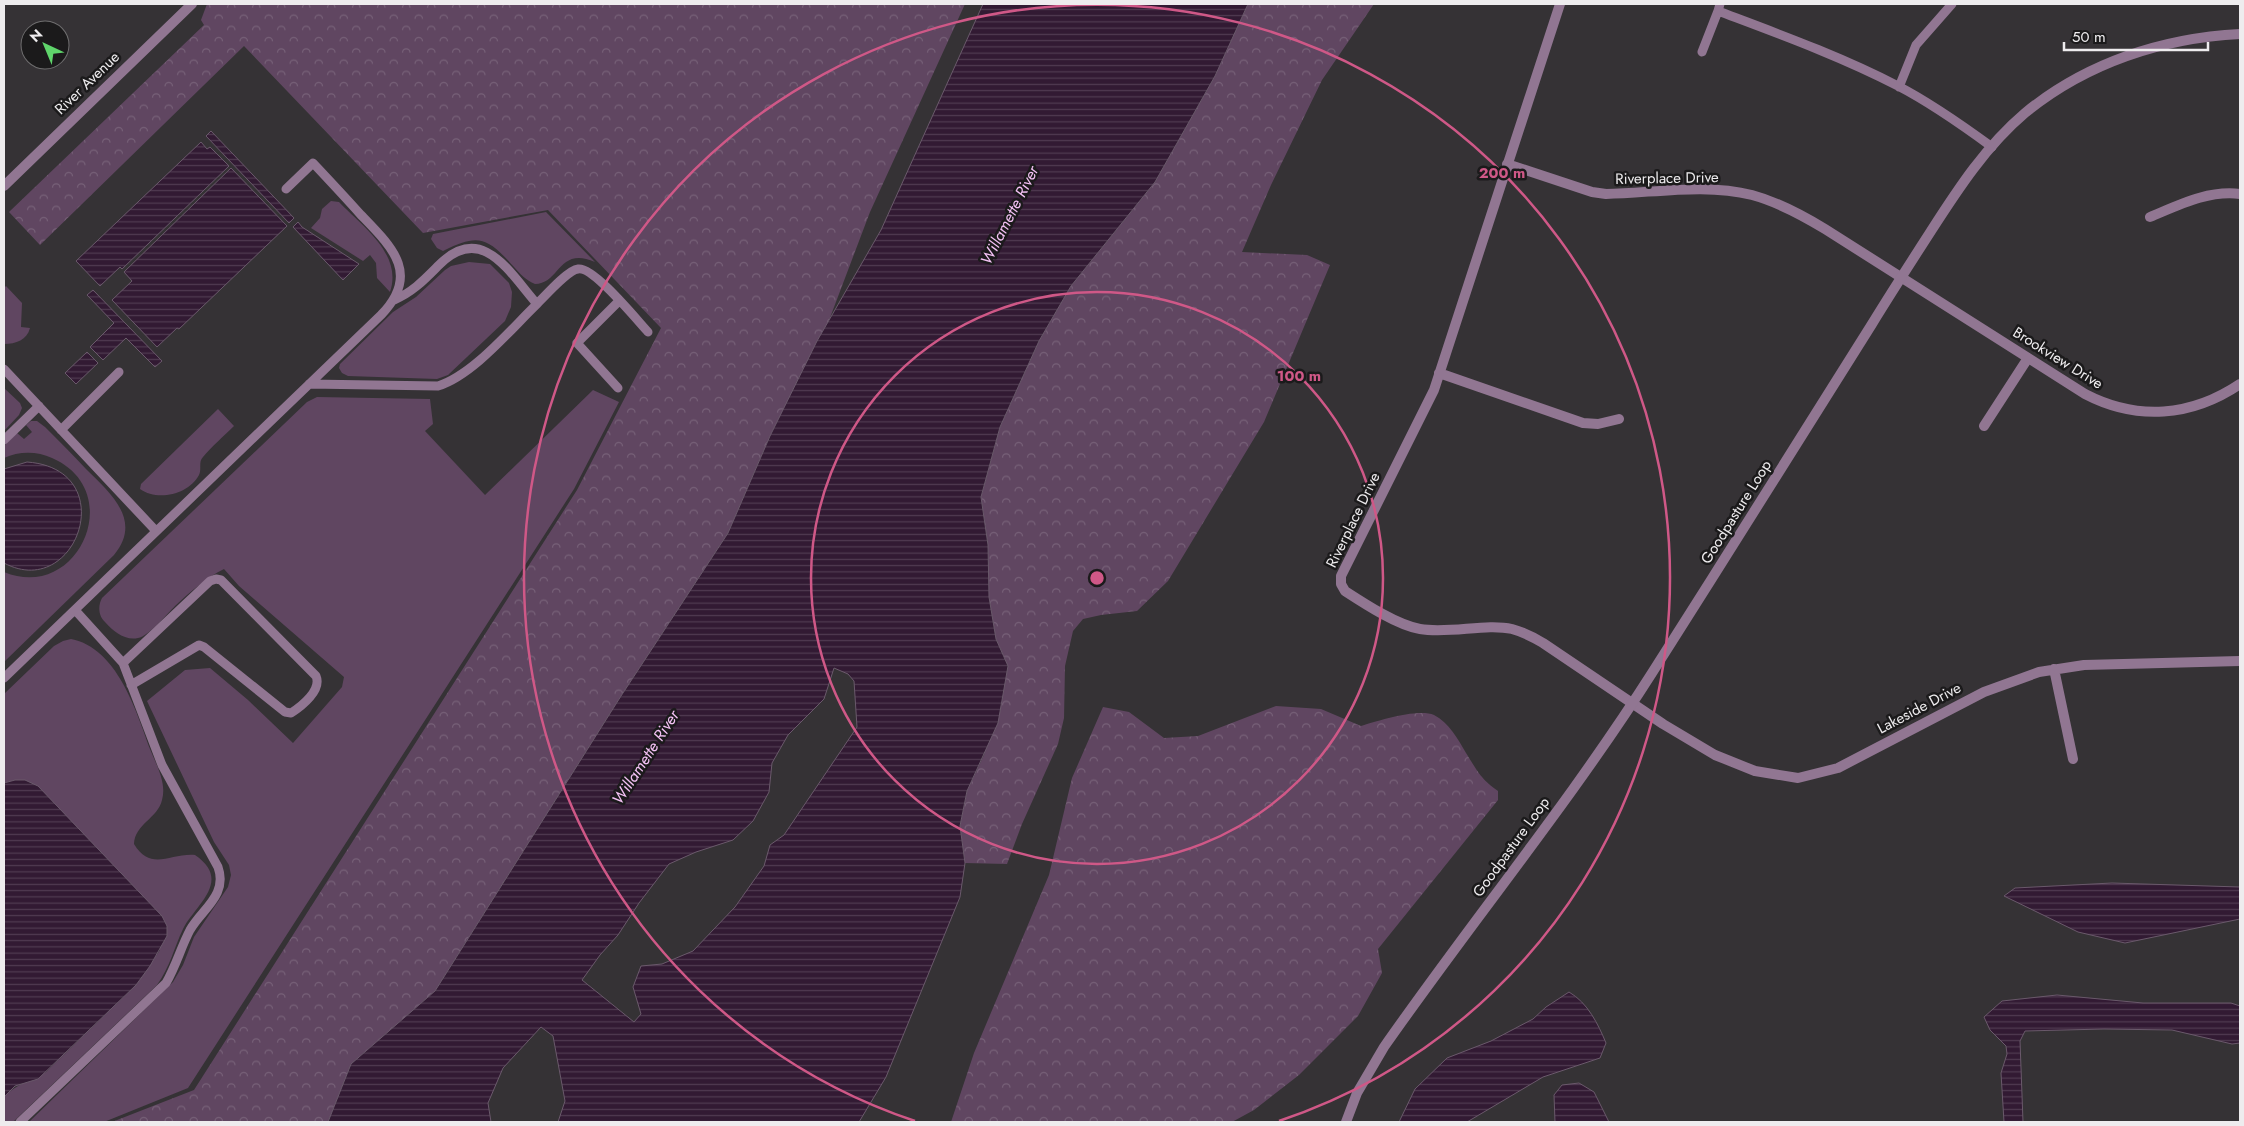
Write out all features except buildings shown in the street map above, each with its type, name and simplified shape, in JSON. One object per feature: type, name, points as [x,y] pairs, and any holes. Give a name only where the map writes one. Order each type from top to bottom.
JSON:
[{"type":"street","name":"River Avenue","points":[[4,186],[192,4]]},
{"type":"street","name":"Riverplace Drive","points":[[1560,4],[1426,408],[1341,576],[1342,588],[1397,620],[1418,628],[1450,631],[1502,628],[1522,632],[1543,643],[1632,703]]},
{"type":"street","name":"Goodpasture Loop","points":[[1346,1122],[1357,1093],[1384,1047],[1632,703],[1963,182],[1992,147],[2025,113],[2072,81],[2125,56],[2171,42],[2203,36],[2240,34]]},
{"type":"street","name":"Riverplace Drive","points":[[1507,164],[1592,192],[1606,194],[1698,190],[1750,195],[1806,217],[1901,277]]},
{"type":"street","points":[[2150,216],[2197,198],[2218,194],[2240,194]]},
{"type":"street","name":"Brookview Drive","points":[[1901,277],[2096,400],[2133,412],[2160,412],[2195,406],[2214,399],[2240,384]]},
{"type":"street","points":[[1984,426],[2028,358]]},
{"type":"street","points":[[1439,373],[1582,423],[1598,424],[1619,420]]},
{"type":"street","name":"Lakeside Drive","points":[[1632,703],[1668,728],[1728,761],[1755,771],[1798,778],[1838,768],[2003,683],[2054,669],[2084,665],[2240,661]]},
{"type":"street","points":[[2054,669],[2073,759]]},
{"type":"lane","points":[[1899,87],[1916,45],[1952,4]]},
{"type":"lane","points":[[1702,52],[1719,7],[1804,43],[1899,87],[1959,122],[1992,147]]},
{"type":"lane","points":[[286,189],[313,163],[396,254],[400,279],[394,300]]},
{"type":"lane","points":[[4,678],[381,315],[394,300],[412,291],[447,257],[468,247],[476,247],[493,254],[537,304]]},
{"type":"lane","points":[[309,384],[438,386],[450,382],[469,370],[572,271],[578,268],[594,274],[648,332]]},
{"type":"lane","points":[[618,388],[577,343],[619,301]]},
{"type":"lane","points":[[4,369],[156,531]]},
{"type":"lane","points":[[61,430],[119,372]]},
{"type":"lane","points":[[4,440],[39,406]]},
{"type":"lane","points":[[123,663],[210,581],[216,579],[221,580],[316,676],[318,682],[317,688],[296,709],[291,713],[285,712],[199,645],[131,685]]},
{"type":"lane","points":[[20,1122],[166,983],[175,968],[190,929],[217,894],[221,884],[218,867],[162,765],[123,663],[75,610]]},
{"type":"green space","points":[[207,4],[965,4],[870,212],[828,323],[770,436],[728,533],[621,696],[435,991],[351,1064],[328,1122],[112,1122],[194,1090],[577,490],[661,328],[548,210],[423,233],[244,46],[40,245],[9,212],[204,25],[201,20]]},
{"type":"green space","points":[[1248,4],[1374,4],[1322,80],[1271,185],[1242,252],[1307,255],[1330,265],[1264,422],[1168,581],[1137,611],[1083,619],[1073,631],[1065,666],[1064,718],[1058,744],[1022,824],[1007,864],[965,863],[960,826],[967,791],[984,755],[1008,666],[996,639],[989,597],[988,545],[981,497],[1000,427],[1039,341],[1071,286],[1155,182],[1215,76]]},
{"type":"green space","points":[[331,201],[339,202],[369,231],[386,253],[391,265],[390,292],[377,278],[376,263],[370,255],[363,261],[311,228],[320,218],[322,209]]},
{"type":"green space","points":[[546,212],[595,262],[583,258],[574,259],[566,262],[550,278],[535,284],[523,277],[497,249],[489,244],[474,240],[455,245],[443,251],[437,248],[431,239],[433,234]]},
{"type":"green space","points":[[469,262],[490,264],[509,283],[512,292],[511,307],[505,321],[448,375],[437,379],[348,376],[342,373],[339,368],[340,364],[393,312],[416,297],[451,266]]},
{"type":"green space","points":[[6,286],[22,303],[21,327],[30,328],[24,338],[13,343],[4,344],[4,288]]},
{"type":"green space","points":[[4,388],[20,403],[22,408],[19,415],[4,431]]},
{"type":"green space","points":[[593,390],[619,402],[574,489],[188,1088],[104,1122],[29,1122],[173,982],[183,965],[194,937],[228,887],[231,875],[229,865],[214,842],[147,701],[185,670],[210,668],[248,700],[293,743],[342,687],[344,677],[239,586],[224,569],[198,586],[152,629],[138,638],[128,638],[120,634],[103,620],[99,610],[102,598],[307,402],[317,397],[430,399],[433,424],[425,431],[485,495]]},
{"type":"green space","points":[[218,409],[234,426],[202,459],[200,473],[194,482],[181,491],[172,494],[155,495],[140,489],[141,484]]},
{"type":"green space","points":[[31,421],[37,421],[45,427],[105,488],[120,508],[125,530],[122,542],[114,555],[4,662],[4,572],[30,577],[53,572],[72,558],[84,539],[90,517],[87,494],[75,474],[52,458],[28,453],[4,458],[4,446],[17,433],[24,439],[32,432],[26,425]]},
{"type":"green space","points":[[71,639],[87,645],[101,654],[113,667],[131,699],[160,774],[163,794],[160,806],[138,831],[134,844],[140,852],[154,859],[195,855],[206,865],[211,874],[211,884],[208,893],[183,929],[169,964],[157,985],[13,1122],[4,1122],[4,1097],[19,1086],[46,1072],[136,985],[160,950],[15,780],[4,783],[4,694],[54,646]]},
{"type":"green space","points":[[1276,706],[1321,709],[1361,726],[1408,714],[1427,713],[1434,715],[1449,727],[1480,774],[1498,791],[1498,800],[1378,949],[1382,973],[1358,1016],[1299,1075],[1254,1110],[1232,1122],[951,1122],[974,1053],[1049,875],[1072,778],[1103,707],[1129,712],[1164,738],[1198,736]]},
{"type":"water","name":"Willamette River","points":[[983,4],[1248,4],[1215,76],[1155,182],[1071,286],[1039,341],[1000,427],[981,497],[988,545],[989,597],[996,639],[1008,666],[998,723],[967,791],[960,826],[965,863],[960,897],[886,1077],[859,1122],[558,1122],[565,1101],[553,1036],[541,1027],[503,1068],[488,1103],[491,1122],[328,1122],[351,1064],[435,991],[621,696],[728,533],[770,436],[817,341],[881,230]],"holes":[[[834,668],[848,674],[854,681],[857,727],[784,835],[770,845],[764,866],[735,907],[693,951],[662,964],[641,966],[633,987],[641,1014],[634,1022],[582,980],[600,955],[618,935],[639,903],[669,864],[696,852],[733,840],[753,821],[769,792],[772,763],[788,735],[824,699]]]},
{"type":"water","points":[[211,131],[294,218],[289,223],[206,136]]},
{"type":"water","points":[[201,142],[207,149],[210,147],[229,166],[122,269],[120,267],[100,286],[76,261]]},
{"type":"water","points":[[231,168],[287,226],[179,329],[177,328],[157,347],[112,300],[132,281],[124,272]]},
{"type":"water","points":[[298,222],[302,227],[359,264],[343,280],[293,227]]},
{"type":"water","points":[[93,290],[162,361],[155,367],[126,338],[103,360],[90,347],[114,323],[87,295]]},
{"type":"water","points":[[87,352],[98,363],[76,384],[65,373]]},
{"type":"water","points":[[27,462],[57,470],[74,486],[81,507],[79,530],[69,550],[52,565],[30,570],[4,563],[4,469]]},
{"type":"water","points":[[25,780],[38,786],[162,916],[167,926],[167,936],[150,966],[136,985],[38,1079],[15,1086],[4,1097],[4,783]]},
{"type":"water","points":[[2112,883],[2240,887],[2240,919],[2125,943],[2078,932],[2004,896],[2015,888]]},
{"type":"water","points":[[1569,992],[1582,1002],[1592,1014],[1600,1029],[1606,1043],[1600,1058],[1543,1077],[1467,1122],[1399,1122],[1415,1089],[1447,1058],[1491,1041],[1533,1019],[1546,1007]]},
{"type":"water","points":[[2057,995],[2143,1003],[2231,1003],[2240,1006],[2240,1043],[2232,1044],[2172,1030],[2025,1031],[2020,1041],[2023,1122],[2004,1122],[2001,1073],[2007,1054],[2006,1046],[1990,1030],[1984,1017],[2002,1001]]},
{"type":"water","points":[[1579,1083],[1594,1092],[1609,1122],[1555,1122],[1554,1095],[1562,1085]]}]
